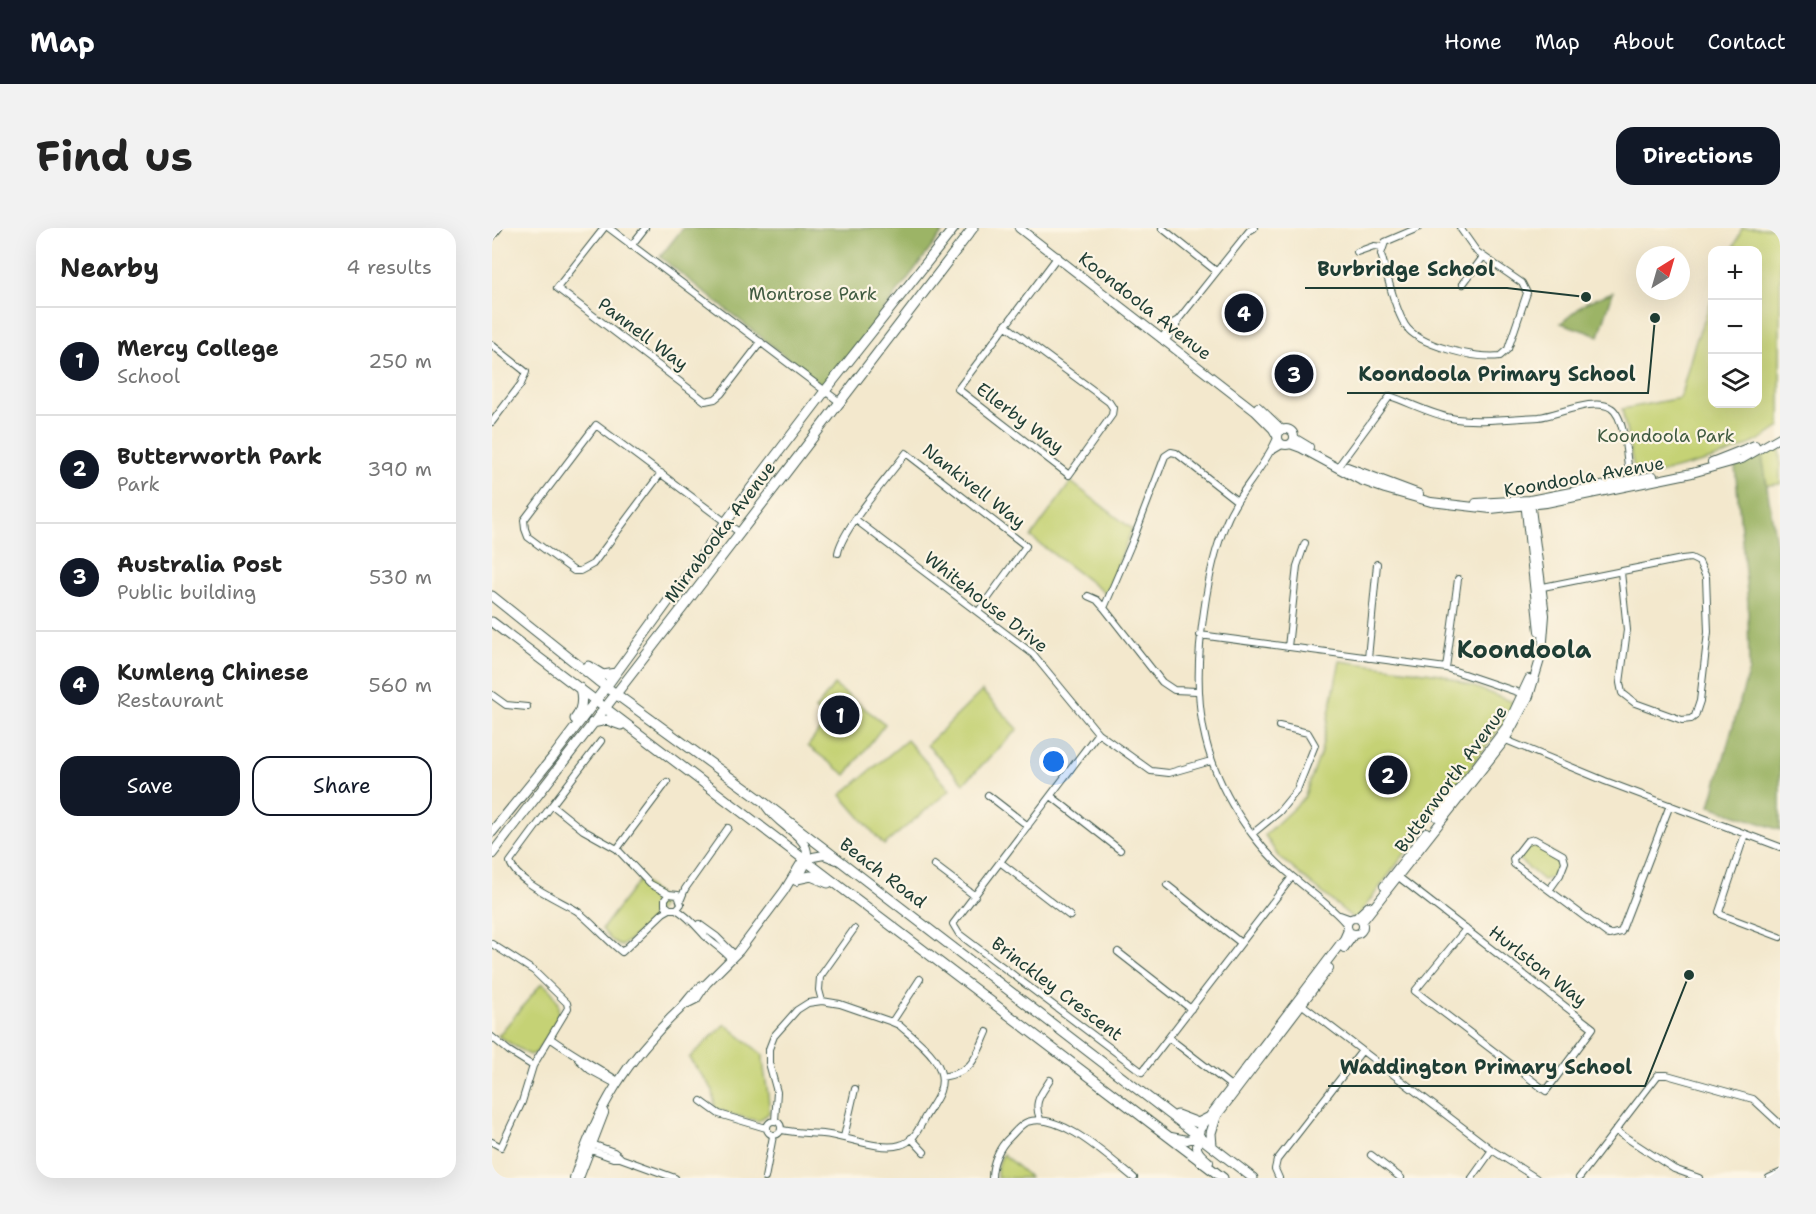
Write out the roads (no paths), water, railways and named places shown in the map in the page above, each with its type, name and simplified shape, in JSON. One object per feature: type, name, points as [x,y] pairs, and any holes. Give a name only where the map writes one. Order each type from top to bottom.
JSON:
[{"type":"main road","name":"Mirrabooka Avenue","points":[[492,832],[596,701],[825,391],[954,228]]},
{"type":"main road","name":"Mirrabooka Avenue","points":[[492,854],[841,403],[972,228]]},
{"type":"main road","name":"Beach Road","points":[[492,596],[615,694],[764,803],[1253,1178]]},
{"type":"main road","name":"Beach Road","points":[[492,622],[1223,1178]]},
{"type":"main road","points":[[626,702],[631,680],[656,648],[671,623]]},
{"type":"main road","points":[[550,644],[566,649],[598,673],[606,675],[616,673]]},
{"type":"main road","points":[[553,757],[557,744],[579,714],[582,698],[580,688]]},
{"type":"main road","points":[[592,723],[607,720],[617,722],[654,744]]},
{"type":"main road","points":[[797,879],[807,876],[815,877],[853,898]]},
{"type":"main road","points":[[1022,1025],[1031,1023],[1033,1019],[1031,1008]]},
{"type":"main road","points":[[1164,1109],[1198,1123],[1212,1117],[1212,1146]]},
{"type":"street","points":[[492,237],[499,228]]},
{"type":"street","points":[[606,228],[841,403]]},
{"type":"street","name":"Pannell Way","points":[[606,228],[557,288],[705,401],[715,399],[721,394],[761,342]]},
{"type":"street","points":[[632,246],[645,228]]},
{"type":"street","name":"Koondoola Avenue","points":[[1019,228],[1271,417],[1284,438],[1338,466],[1430,498],[1458,502],[1528,503],[1692,473],[1742,459],[1780,437]]},
{"type":"street","name":"Koondoola Avenue","points":[[1027,228],[1057,256]]},
{"type":"street","points":[[1162,228],[1216,271]]},
{"type":"street","points":[[1164,338],[1177,326],[1178,320],[1216,271],[1254,228]]},
{"type":"street","points":[[1418,228],[1385,242],[1382,247],[1381,254],[1402,320],[1411,332],[1421,338],[1458,352],[1500,356],[1508,349],[1527,293],[1522,283],[1477,252],[1460,228]]},
{"type":"street","points":[[1357,252],[1374,246],[1382,247]]},
{"type":"street","name":"Ellerby Way","points":[[1005,325],[1109,402],[1113,408],[1112,416],[1070,474],[958,389],[1005,325],[1057,256]]},
{"type":"street","points":[[1463,284],[1483,257]]},
{"type":"street","points":[[492,345],[526,372],[521,384],[492,422]]},
{"type":"street","points":[[1338,466],[1390,396],[1452,418],[1476,420],[1542,416],[1593,404],[1610,407],[1618,414],[1631,483]]},
{"type":"street","points":[[661,473],[593,564],[580,571],[574,572],[528,537],[524,520],[596,425],[661,473],[726,522],[740,532]]},
{"type":"street","name":"Koondoola Avenue","points":[[1631,483],[1719,460],[1780,432]]},
{"type":"street","points":[[1284,438],[1237,501],[1226,524],[1213,563],[1200,635],[1197,691],[1211,761],[1230,802],[1270,856],[1292,877],[1353,925]]},
{"type":"street","points":[[1104,608],[1165,456],[1170,452],[1176,453],[1237,501]]},
{"type":"street","name":"Nankivell Way","points":[[838,553],[840,543],[856,519],[906,453],[1026,546],[978,612]]},
{"type":"street","name":"Butterworth Avenue","points":[[1198,1136],[1200,1129],[1212,1117],[1299,1003],[1353,925],[1396,876],[1443,811],[1448,800],[1502,739],[1526,695],[1538,642],[1539,617],[1539,587],[1528,503]]},
{"type":"street","name":"Whitehouse Drive","points":[[856,519],[1033,654],[1098,733],[1151,771],[1169,773],[1211,761]]},
{"type":"street","points":[[1288,647],[1298,566],[1305,543]]},
{"type":"street","points":[[1539,587],[1621,573],[1682,559],[1691,558],[1699,562],[1706,577],[1708,632],[1700,701],[1695,716],[1691,719],[1682,720],[1635,703],[1622,693],[1620,683],[1627,630],[1621,573]]},
{"type":"street","points":[[1368,658],[1377,564]]},
{"type":"street","points":[[1446,668],[1458,579]]},
{"type":"street","points":[[1088,596],[1097,600],[1104,608],[1162,682],[1174,690],[1197,691]]},
{"type":"street","points":[[1200,635],[1446,668],[1526,695]]},
{"type":"street","points":[[492,695],[506,705],[527,707]]},
{"type":"street","points":[[1252,834],[1279,812],[1297,790],[1315,745],[1308,733],[1279,726]]},
{"type":"street","name":"Brinckley Crescent","points":[[1098,733],[953,924],[959,934],[1142,1071],[1292,877]]},
{"type":"street","points":[[1502,739],[1780,847]]},
{"type":"street","points":[[601,741],[510,862],[512,869],[539,890],[579,913],[622,952],[663,914],[685,889],[728,828]]},
{"type":"street","points":[[617,849],[667,783]]},
{"type":"street","points":[[987,795],[1028,826]]},
{"type":"street","points":[[1051,796],[1120,850]]},
{"type":"street","points":[[764,803],[771,813],[799,836],[807,853],[806,867],[784,891]]},
{"type":"street","points":[[552,805],[583,830],[617,849],[707,938],[733,957]]},
{"type":"street","points":[[1550,889],[1560,875],[1565,862],[1563,855],[1534,839],[1527,841],[1513,859],[1514,864],[1610,935],[1620,932],[1670,805]]},
{"type":"street","points":[[1745,834],[1719,912],[1780,937]]},
{"type":"street","points":[[579,1178],[589,1146],[610,1096],[617,1083],[655,1033],[684,1005],[691,994],[706,984],[733,957],[784,891],[801,863],[824,855],[839,861]]},
{"type":"street","points":[[1000,862],[1070,916]]},
{"type":"street","points":[[934,865],[975,896]]},
{"type":"street","name":"Hurlston Way","points":[[1396,876],[1466,929],[1593,1028],[1546,1091],[1415,991],[1466,929]]},
{"type":"street","points":[[1167,885],[1241,943]]},
{"type":"street","points":[[822,1001],[819,990],[820,977],[854,929]]},
{"type":"street","points":[[492,944],[534,971],[567,1003],[564,1016],[532,1066],[522,1102],[501,1147],[492,1142]]},
{"type":"street","points":[[1118,952],[1191,1009]]},
{"type":"street","points":[[892,1022],[920,979]]},
{"type":"street","points":[[765,1178],[773,1136],[782,1130],[801,1134],[844,1137],[885,1146],[899,1146],[915,1136],[940,1090],[942,1077],[934,1056],[899,1025],[840,1004],[822,1001],[808,1003],[796,1010],[774,1036],[769,1049],[769,1063],[777,1092],[775,1121]]},
{"type":"street","points":[[1299,1003],[1492,1150],[1536,1178]]},
{"type":"street","points":[[942,1077],[958,1075],[968,1069],[987,1032]]},
{"type":"street","points":[[492,1037],[532,1066]]},
{"type":"street","points":[[550,1038],[576,1056],[590,1070],[617,1083]]},
{"type":"street","points":[[1169,1038],[1234,1088]]},
{"type":"street","points":[[1279,1178],[1275,1169],[1277,1160],[1361,1052]]},
{"type":"street","points":[[1579,1178],[1658,1075],[1667,1075],[1753,1099],[1780,1124]]},
{"type":"street","points":[[1040,1119],[1036,1109],[1037,1100],[1050,1080]]},
{"type":"street","points":[[844,1137],[855,1089]]},
{"type":"street","points":[[701,1101],[719,1114],[766,1128],[773,1136]]},
{"type":"street","points":[[992,1178],[995,1158],[1005,1141],[1026,1122],[1040,1119],[1068,1127],[1134,1178]]},
{"type":"street","points":[[766,1128],[768,1124],[775,1121]]},
{"type":"street","points":[[775,1121],[782,1130]]},
{"type":"street","points":[[1616,1131],[1674,1169],[1699,1178]]},
{"type":"street","points":[[1168,1136],[1187,1140],[1198,1136]]},
{"type":"street","points":[[1198,1136],[1197,1150],[1217,1168],[1223,1178]]},
{"type":"street","points":[[911,1138],[924,1152]]},
{"type":"street","points":[[589,1146],[614,1152],[621,1158],[675,1178]]},
{"type":"street","points":[[574,1178],[577,1165],[589,1146]]},
{"type":"street","points":[[1472,1178],[1492,1150]]},
{"type":"street","points":[[1371,1155],[1401,1178]]},
{"type":"street","points":[[1769,1178],[1780,1173]]},
{"type":"place","name":"Burbridge School","points":[[1586,297]]},
{"type":"place","name":"Kumleng Chinese","points":[[1244,313]]},
{"type":"place","name":"Koondoola Primary School","points":[[1655,318]]},
{"type":"place","name":"Australia Post","points":[[1294,374]]},
{"type":"place","name":"Mercy College","points":[[840,715]]},
{"type":"place","name":"Butterworth Park","points":[[1388,775]]},
{"type":"place","name":"Waddington Primary School","points":[[1689,975]]},
{"type":"district","name":"Koondoola","points":[[1524,650]]},
{"type":"park label","name":"Montrose Park","points":[[813,294]]},
{"type":"park label","name":"Koondoola Park","points":[[1666,436]]}]
